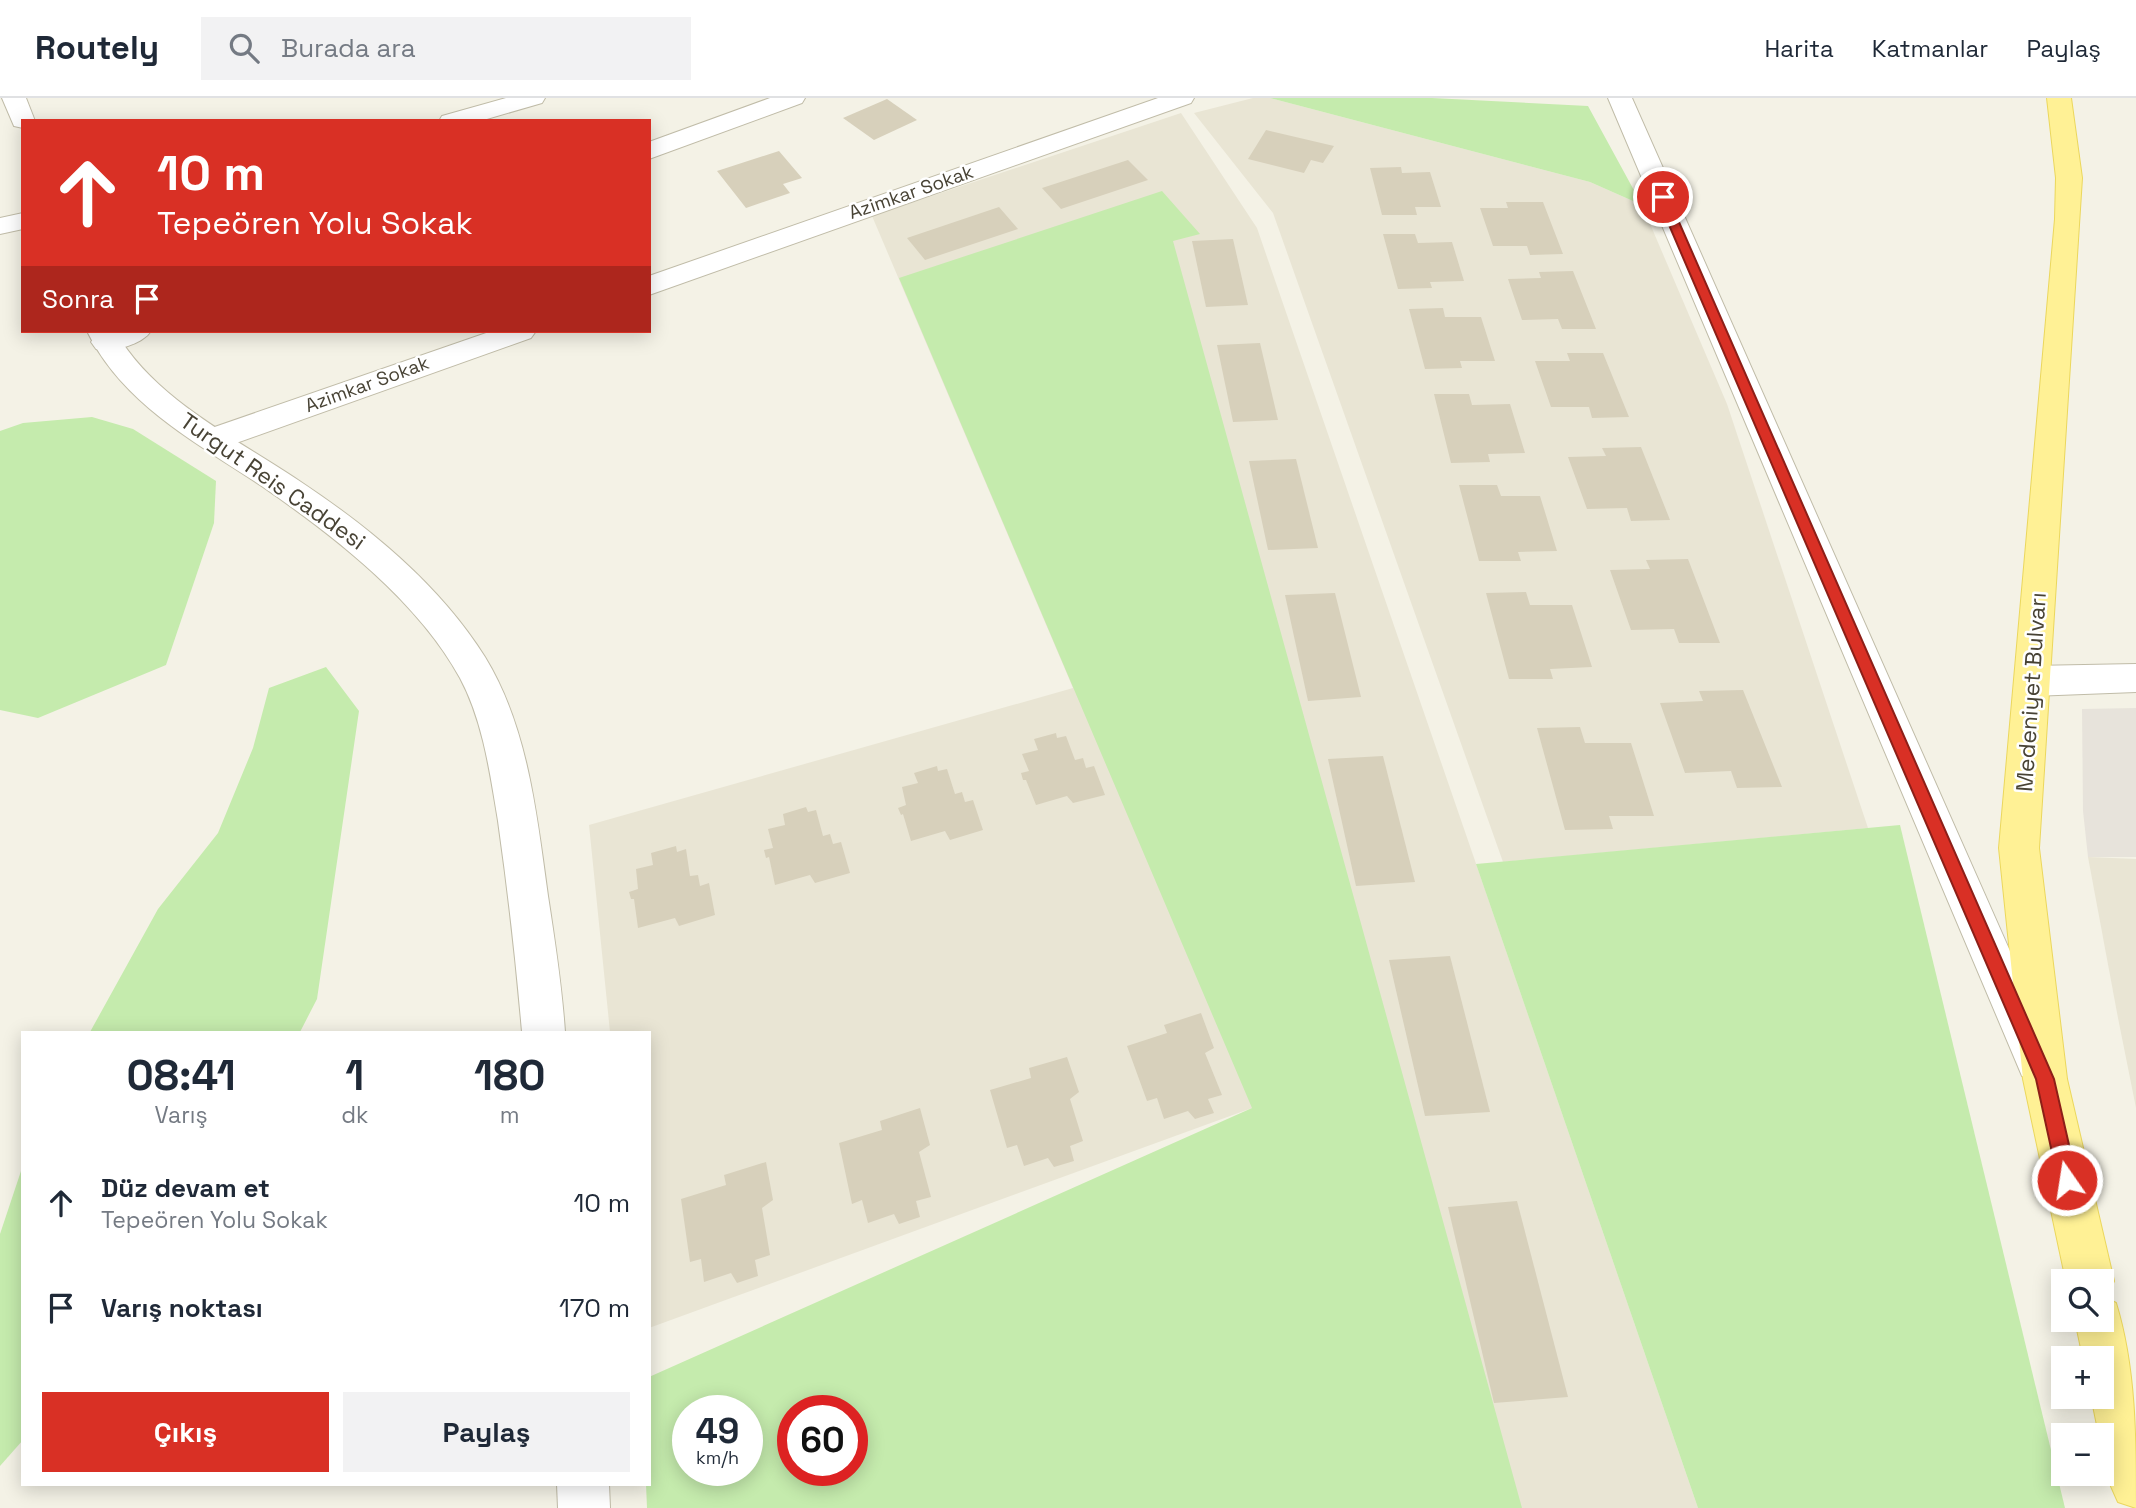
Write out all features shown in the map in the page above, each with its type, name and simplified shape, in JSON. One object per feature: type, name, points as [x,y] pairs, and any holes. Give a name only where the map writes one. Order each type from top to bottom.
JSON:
[{"type":"main road","name":"Medeniyet Bulvarı","points":[[2059,98],[2069,178],[2068,219],[2019,848],[2045,1079],[2087,1269]]},
{"type":"main road","points":[[2102,1332],[2136,1484]]},
{"type":"street","points":[[14,98],[22,119]]},
{"type":"street","points":[[458,119],[533,98]]},
{"type":"street","points":[[651,150],[793,98]]},
{"type":"street","points":[[1620,98],[2045,1079]]},
{"type":"street","name":"Azimkar Sokak","points":[[651,285],[1176,99]]},
{"type":"street","points":[[0,226],[21,221]]},
{"type":"street","name":"Azimkar Sokak","points":[[214,439],[515,333]]},
{"type":"street","name":"Turgut Reis Caddesi","points":[[115,335],[128,370],[162,402],[332,517],[387,564],[433,614],[474,669],[498,727],[513,795],[530,902],[544,1031]]},
{"type":"street","points":[[2032,681],[2136,678]]},
{"type":"street","points":[[583,1486],[584,1508]]},
{"type":"shaded area","points":[[1253,98],[1270,98],[1590,182],[1642,205],[1727,404],[1868,828],[1503,862],[1273,213],[1194,113]]},
{"type":"shaded area","points":[[1181,113],[1257,228],[1698,1508],[1423,1508],[1252,1108],[651,1327],[651,1031],[610,1031],[589,825],[1073,688],[872,216]]},
{"type":"shaded area","points":[[2136,708],[2136,857],[2088,857],[2083,811],[2082,709]]},
{"type":"shaded area","points":[[2088,857],[2136,859],[2136,1108],[2118,1018]]},
{"type":"green space","points":[[1270,98],[1432,98],[1588,106],[1642,205],[1590,182]]},
{"type":"green space","points":[[1162,191],[1200,234],[1173,241],[1522,1508],[647,1508],[646,1486],[651,1486],[651,1376],[1252,1108],[899,278]]},
{"type":"green space","points":[[92,417],[133,429],[216,481],[214,523],[166,665],[38,718],[0,710],[0,431],[23,423]]},
{"type":"green space","points":[[326,667],[359,711],[317,999],[301,1031],[91,1031],[158,909],[218,833],[253,748],[269,688]]},
{"type":"green space","points":[[1900,825],[2051,1450],[2051,1486],[2060,1486],[2065,1508],[1698,1508],[1476,864]]},
{"type":"green space","points":[[21,1171],[21,1442],[0,1466],[0,1234]]},
{"type":"building","points":[[887,99],[917,120],[874,140],[843,118]]},
{"type":"building","points":[[1266,130],[1334,146],[1323,163],[1311,160],[1304,173],[1248,159]]},
{"type":"building","points":[[779,151],[802,178],[783,184],[790,193],[746,208],[717,171]]},
{"type":"building","points":[[1128,160],[1148,180],[1061,209],[1042,188]]},
{"type":"building","points":[[1401,167],[1402,173],[1430,172],[1441,207],[1415,207],[1417,215],[1382,215],[1370,168]]},
{"type":"building","points":[[1506,202],[1543,202],[1563,254],[1530,255],[1527,246],[1493,246],[1480,208],[1508,208]]},
{"type":"building","points":[[999,207],[1018,229],[925,260],[907,238]]},
{"type":"building","points":[[1383,234],[1415,234],[1418,243],[1452,242],[1464,281],[1430,282],[1432,288],[1398,289]]},
{"type":"building","points":[[1233,239],[1248,305],[1206,307],[1192,241]]},
{"type":"building","points":[[1573,271],[1596,329],[1562,329],[1558,319],[1522,320],[1508,279],[1541,278],[1539,272]]},
{"type":"building","points":[[1443,308],[1445,317],[1481,317],[1495,361],[1460,361],[1462,368],[1425,369],[1409,309]]},
{"type":"building","points":[[1260,343],[1278,420],[1233,422],[1217,345]]},
{"type":"building","points":[[1567,353],[1603,353],[1629,417],[1592,418],[1589,407],[1551,407],[1535,361],[1570,361]]},
{"type":"building","points":[[1434,394],[1469,394],[1472,405],[1510,404],[1525,453],[1488,454],[1490,462],[1451,463]]},
{"type":"building","points":[[1641,447],[1670,520],[1631,521],[1627,508],[1587,509],[1568,457],[1606,456],[1602,448]]},
{"type":"building","points":[[1296,459],[1318,548],[1268,550],[1249,461]]},
{"type":"building","points":[[1459,485],[1497,485],[1501,496],[1540,496],[1557,551],[1518,552],[1521,561],[1479,561]]},
{"type":"building","points":[[1688,559],[1720,643],[1679,643],[1674,629],[1631,630],[1610,570],[1650,569],[1646,560]]},
{"type":"building","points":[[1526,592],[1530,605],[1572,605],[1592,667],[1550,669],[1553,679],[1509,679],[1486,593]]},
{"type":"building","points":[[1335,593],[1361,697],[1308,701],[1285,595]]},
{"type":"building","points":[[1743,690],[1782,787],[1737,788],[1731,771],[1685,773],[1660,703],[1703,701],[1699,691]]},
{"type":"building","points":[[1580,727],[1585,743],[1631,743],[1654,816],[1609,816],[1613,829],[1565,830],[1537,728]]},
{"type":"building","points":[[1056,733],[1057,738],[1066,736],[1075,760],[1083,758],[1086,768],[1094,766],[1105,795],[1073,803],[1067,796],[1036,805],[1021,773],[1029,771],[1022,754],[1038,750],[1034,739]]},
{"type":"building","points":[[1383,756],[1415,882],[1356,886],[1328,759]]},
{"type":"building","points":[[937,766],[938,771],[947,769],[955,794],[962,792],[965,802],[973,800],[983,830],[950,840],[945,831],[911,841],[903,814],[901,815],[898,808],[906,805],[902,787],[918,783],[914,773]]},
{"type":"building","points":[[806,807],[808,812],[816,810],[823,836],[830,834],[833,844],[841,842],[850,873],[815,883],[810,875],[775,885],[769,857],[766,858],[764,850],[773,848],[768,829],[785,825],[783,814]]},
{"type":"building","points":[[676,846],[677,852],[686,849],[690,876],[698,875],[700,886],[709,883],[715,915],[679,926],[675,918],[638,928],[634,899],[631,899],[629,892],[638,889],[636,869],[653,865],[651,853]]},
{"type":"building","points":[[1450,956],[1490,1112],[1425,1116],[1389,960]]},
{"type":"building","points":[[1201,1013],[1214,1048],[1205,1053],[1222,1095],[1208,1099],[1214,1113],[1195,1119],[1188,1111],[1164,1119],[1157,1098],[1147,1101],[1127,1046],[1167,1033],[1164,1025]]},
{"type":"building","points":[[1067,1057],[1079,1092],[1070,1099],[1083,1141],[1070,1146],[1074,1161],[1054,1167],[1048,1158],[1024,1166],[1017,1145],[1007,1148],[990,1090],[1031,1078],[1029,1068]]},
{"type":"building","points":[[920,1108],[930,1145],[919,1152],[931,1197],[916,1201],[920,1217],[899,1224],[894,1214],[868,1223],[862,1200],[852,1204],[839,1143],[882,1130],[880,1121]]},
{"type":"building","points":[[766,1162],[773,1200],[762,1208],[770,1255],[755,1260],[758,1276],[737,1283],[731,1273],[704,1282],[701,1259],[690,1262],[681,1199],[726,1185],[724,1175]]},
{"type":"building","points":[[1517,1201],[1568,1397],[1494,1403],[1448,1207]]},
{"type":"route","points":[[1663,197],[2045,1079],[2067,1180]]}]
